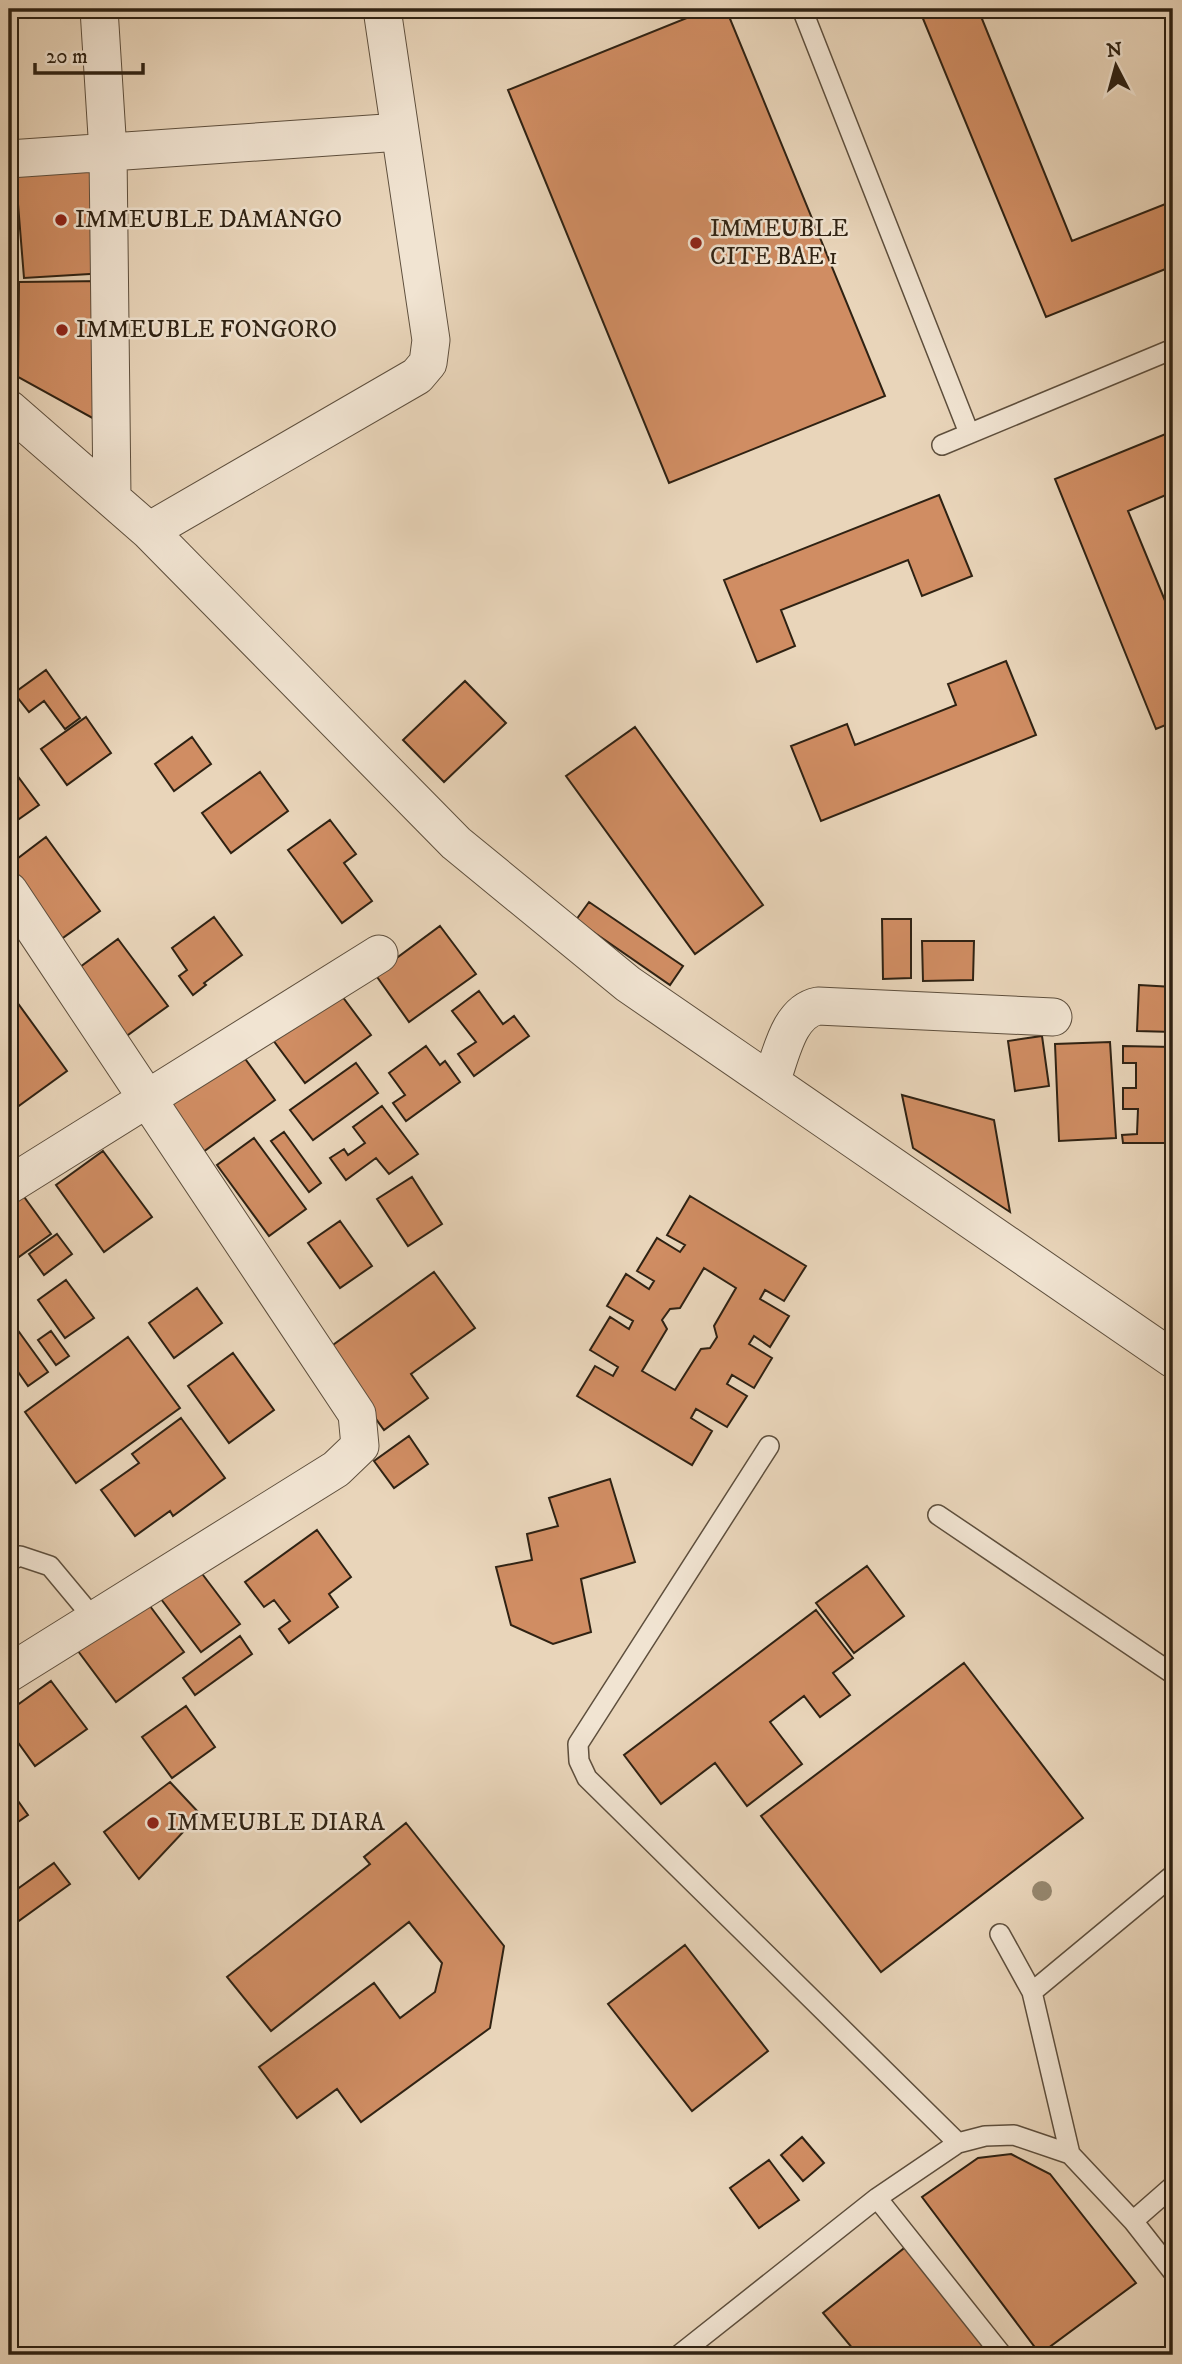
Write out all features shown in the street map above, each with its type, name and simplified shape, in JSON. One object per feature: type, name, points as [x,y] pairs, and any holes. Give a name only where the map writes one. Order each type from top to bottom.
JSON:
[{"type":"street","points":[[99,9],[108,152],[112,498]]},
{"type":"street","points":[[149,531],[418,376],[428,363],[430,340],[383,9]]},
{"type":"street","points":[[9,159],[400,132]]},
{"type":"street","points":[[9,409],[149,531],[456,843],[628,984],[1173,1359]]},
{"type":"street","points":[[9,891],[356,1414],[360,1446],[337,1469],[10,1670]]},
{"type":"street","points":[[9,1185],[379,954]]},
{"type":"street","points":[[771,1082],[795,1021],[805,1009],[818,1006],[1053,1017]]},
{"type":"lane","points":[[802,9],[969,433]]},
{"type":"lane","points":[[942,444],[1173,349]]},
{"type":"lane","points":[[769,1446],[578,1744],[579,1761],[587,1778],[958,2143]]},
{"type":"lane","points":[[938,1515],[1173,1674]]},
{"type":"lane","points":[[9,1561],[20,1556],[50,1566],[95,1620]]},
{"type":"lane","points":[[1032,1992],[1173,1875]]},
{"type":"lane","points":[[1000,1934],[1032,1992],[1070,2154]]},
{"type":"lane","points":[[679,2355],[877,2199],[958,2143],[985,2136],[1014,2136],[1070,2154],[1133,2221],[1173,2272]]},
{"type":"lane","points":[[1133,2221],[1173,2186]]},
{"type":"lane","points":[[877,2199],[1002,2355]]},
{"type":"building","name":"IMMEUBLE CITE BAE 1","points":[[709,9],[726,9],[885,396],[669,483],[508,90]]},
{"type":"building","points":[[919,9],[978,9],[1072,241],[1173,201],[1173,266],[1046,317]]},
{"type":"building","name":"IMMEUBLE DAMANGO","points":[[98,164],[106,273],[24,278],[15,167]]},
{"type":"building","name":"IMMEUBLE FONGORO","points":[[105,281],[107,426],[18,377],[19,282]]},
{"type":"building","points":[[1173,431],[1173,492],[1128,511],[1173,620],[1173,722],[1156,729],[1055,479]]},
{"type":"building","points":[[939,495],[972,576],[922,596],[908,560],[781,610],[795,646],[757,662],[724,580]]},
{"type":"building","points":[[1006,661],[1036,735],[821,821],[791,746],[847,724],[855,745],[956,705],[948,684]]},
{"type":"building","points":[[46,670],[80,718],[65,729],[44,701],[29,712],[14,693]]},
{"type":"building","points":[[465,681],[506,723],[444,782],[403,740]]},
{"type":"building","points":[[86,717],[111,753],[67,785],[41,749]]},
{"type":"building","points":[[635,727],[763,905],[695,954],[566,776]]},
{"type":"building","points":[[192,737],[211,764],[174,791],[155,764]]},
{"type":"building","points":[[11,767],[39,805],[9,826],[9,768]]},
{"type":"building","points":[[260,772],[288,811],[231,853],[202,813]]},
{"type":"building","points":[[330,820],[356,854],[344,863],[372,901],[342,923],[288,850]]},
{"type":"building","points":[[46,837],[100,911],[60,940],[9,871],[9,865]]},
{"type":"building","points":[[589,902],[683,966],[670,985],[576,920]]},
{"type":"building","points":[[214,917],[242,955],[204,983],[206,985],[193,995],[179,976],[187,970],[172,948]]},
{"type":"building","points":[[882,919],[911,919],[911,978],[883,979]]},
{"type":"building","points":[[440,926],[476,974],[409,1022],[375,974]]},
{"type":"building","points":[[118,939],[168,1006],[121,1040],[72,973]]},
{"type":"building","points":[[922,941],[974,941],[973,980],[923,981]]},
{"type":"building","points":[[1139,985],[1173,987],[1173,1032],[1137,1031]]},
{"type":"building","points":[[336,988],[371,1035],[305,1083],[270,1036]]},
{"type":"building","points":[[9,991],[67,1071],[9,1113]]},
{"type":"building","points":[[479,991],[503,1024],[514,1016],[529,1036],[474,1076],[458,1054],[476,1042],[452,1011]]},
{"type":"building","points":[[1042,1036],[1049,1086],[1015,1091],[1008,1041]]},
{"type":"building","points":[[1110,1042],[1116,1138],[1059,1141],[1055,1044]]},
{"type":"building","points":[[426,1046],[440,1065],[445,1061],[460,1082],[406,1121],[393,1103],[405,1095],[389,1073]]},
{"type":"building","points":[[1123,1046],[1173,1047],[1173,1143],[1123,1143],[1122,1135],[1137,1134],[1138,1109],[1123,1109],[1123,1088],[1136,1088],[1136,1063],[1123,1063]]},
{"type":"building","points":[[238,1049],[275,1100],[203,1152],[166,1101]]},
{"type":"building","points":[[356,1063],[378,1093],[313,1140],[290,1110]]},
{"type":"building","points":[[902,1095],[994,1120],[1010,1212],[913,1148]]},
{"type":"building","points":[[382,1106],[418,1154],[389,1174],[376,1158],[346,1180],[330,1158],[344,1149],[348,1155],[365,1143],[353,1127]]},
{"type":"building","points":[[284,1132],[321,1183],[309,1192],[271,1141]]},
{"type":"building","points":[[254,1138],[306,1209],[269,1236],[217,1165]]},
{"type":"building","points":[[103,1151],[152,1217],[104,1252],[56,1185]]},
{"type":"building","points":[[412,1177],[442,1224],[408,1246],[377,1199]]},
{"type":"building","points":[[22,1194],[51,1234],[16,1259],[9,1249],[9,1203]]},
{"type":"building","points":[[690,1196],[806,1266],[784,1301],[765,1290],[760,1299],[789,1316],[770,1347],[754,1336],[749,1344],[772,1358],[754,1388],[732,1375],[727,1384],[747,1396],[727,1427],[696,1409],[691,1418],[712,1431],[692,1465],[577,1396],[595,1366],[613,1376],[618,1367],[590,1350],[610,1317],[629,1329],[633,1321],[607,1306],[626,1274],[649,1289],[654,1281],[637,1271],[657,1238],[680,1252],[685,1245],[667,1235]],"holes":[[[704,1268],[736,1288],[714,1326],[717,1337],[710,1348],[701,1349],[675,1390],[642,1371],[667,1329],[662,1320],[670,1309],[680,1308]]]},
{"type":"building","points":[[340,1221],[372,1266],[340,1288],[308,1243]]},
{"type":"building","points":[[57,1234],[72,1254],[44,1275],[29,1254]]},
{"type":"building","points":[[434,1272],[475,1328],[411,1374],[428,1398],[384,1430],[326,1350]]},
{"type":"building","points":[[66,1280],[94,1318],[65,1338],[38,1300]]},
{"type":"building","points":[[197,1288],[222,1323],[174,1358],[149,1323]]},
{"type":"building","points":[[9,1318],[48,1372],[28,1386],[9,1359]]},
{"type":"building","points":[[51,1331],[69,1356],[56,1365],[38,1340]]},
{"type":"building","points":[[128,1337],[180,1408],[76,1483],[25,1412]]},
{"type":"building","points":[[233,1353],[274,1410],[229,1443],[188,1386]]},
{"type":"building","points":[[181,1418],[225,1478],[173,1516],[170,1511],[135,1536],[101,1490],[139,1463],[132,1454]]},
{"type":"building","points":[[409,1436],[428,1464],[394,1488],[374,1461]]},
{"type":"building","points":[[610,1479],[635,1562],[581,1579],[591,1632],[553,1644],[511,1625],[496,1567],[532,1560],[527,1534],[558,1526],[549,1498]]},
{"type":"building","points":[[317,1530],[351,1577],[329,1594],[338,1607],[289,1643],[279,1629],[290,1621],[274,1600],[264,1607],[245,1582]]},
{"type":"building","points":[[867,1566],[904,1616],[854,1653],[816,1603]]},
{"type":"building","points":[[200,1571],[240,1624],[201,1652],[161,1599]]},
{"type":"building","points":[[147,1602],[184,1652],[116,1702],[78,1651]]},
{"type":"building","points":[[816,1610],[853,1658],[833,1673],[850,1695],[820,1717],[804,1696],[770,1722],[802,1764],[747,1806],[715,1763],[661,1804],[624,1755]]},
{"type":"building","points":[[240,1636],[252,1654],[195,1695],[183,1678]]},
{"type":"building","points":[[964,1663],[1083,1818],[881,1972],[761,1816]]},
{"type":"building","points":[[51,1681],[87,1729],[35,1766],[9,1730],[9,1711]]},
{"type":"building","points":[[186,1706],[215,1747],[172,1778],[142,1737]]},
{"type":"building","name":"IMMEUBLE DIARA","points":[[170,1782],[200,1814],[139,1879],[104,1832]]},
{"type":"building","points":[[11,1791],[28,1815],[9,1828],[9,1793]]},
{"type":"building","points":[[406,1823],[504,1946],[490,2028],[361,2122],[337,2089],[297,2118],[259,2067],[374,1983],[400,2018],[435,1992],[442,1963],[409,1922],[271,2031],[227,1977],[370,1864],[364,1857]]},
{"type":"building","points":[[54,1863],[70,1884],[9,1928],[9,1895]]},
{"type":"building","points":[[685,1945],[768,2051],[692,2111],[608,2004]]},
{"type":"building","points":[[802,2137],[824,2163],[803,2181],[781,2155]]},
{"type":"building","points":[[1011,2154],[1050,2174],[1136,2283],[1040,2354],[922,2197],[978,2158]]},
{"type":"building","points":[[769,2160],[799,2200],[759,2228],[730,2188]]},
{"type":"building","points":[[918,2237],[1014,2355],[858,2355],[823,2313]]},
{"type":"place","name":"IMMEUBLE DAMANGO","points":[[61,220]]},
{"type":"place","name":"IMMEUBLE CITE BAE 1","points":[[696,243]]},
{"type":"place","name":"IMMEUBLE FONGORO","points":[[62,330]]},
{"type":"place","name":"IMMEUBLE DIARA","points":[[153,1823]]}]
